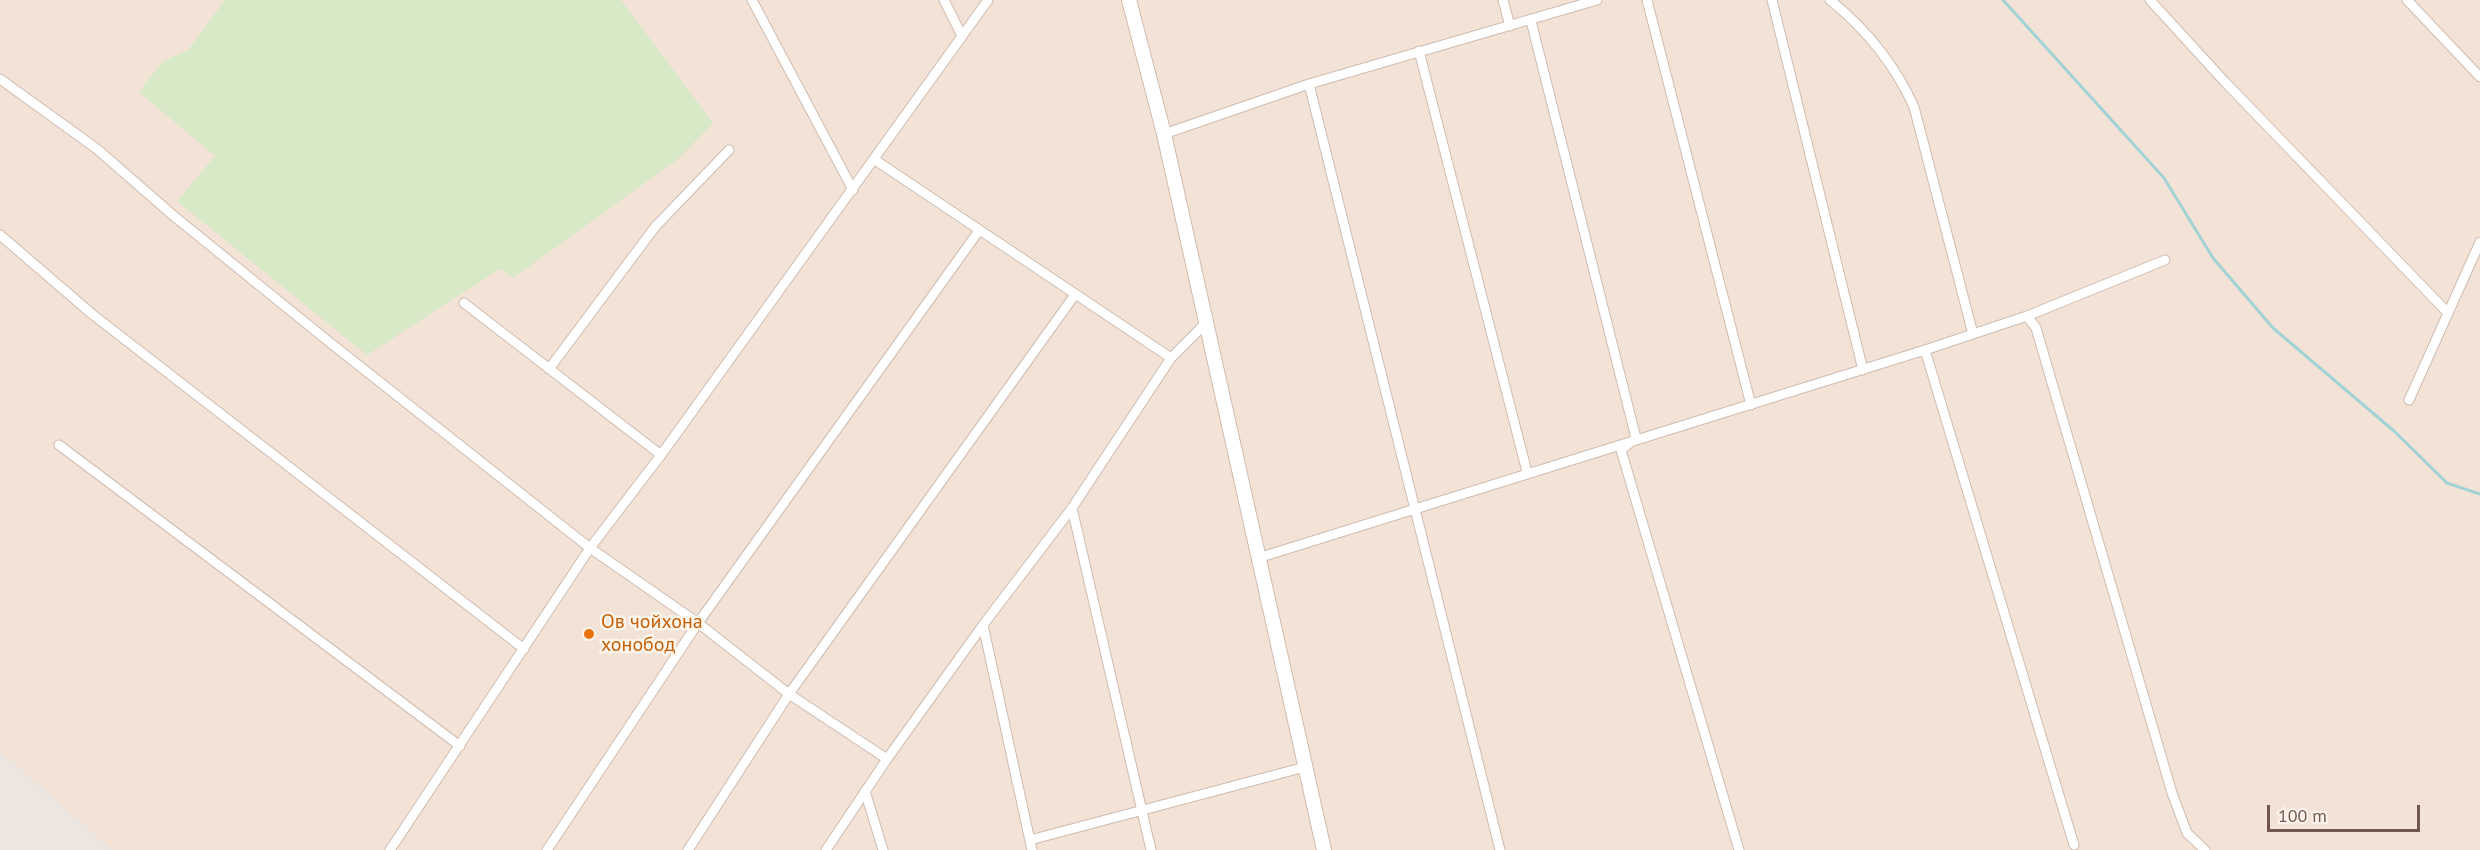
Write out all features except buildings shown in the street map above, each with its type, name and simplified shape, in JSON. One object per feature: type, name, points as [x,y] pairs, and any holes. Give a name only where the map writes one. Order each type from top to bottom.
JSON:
[{"type":"main road","points":[[1129,0],[1164,134],[1324,850]]},
{"type":"street","points":[[752,0],[853,190]]},
{"type":"street","points":[[944,0],[961,34]]},
{"type":"street","points":[[390,850],[590,548],[661,455],[875,160],[961,34],[988,0]]},
{"type":"street","points":[[1503,0],[1510,26]]},
{"type":"street","points":[[1164,134],[1309,84],[1597,0]]},
{"type":"street","points":[[1647,0],[1751,405]]},
{"type":"street","points":[[1772,0],[1863,370]]},
{"type":"street","points":[[1830,0],[1855,20],[1878,49],[1902,80],[1914,107],[1973,334]]},
{"type":"street","points":[[2150,0],[2224,81],[2448,313]]},
{"type":"street","points":[[2407,0],[2480,77]]},
{"type":"street","points":[[1531,21],[1636,438]]},
{"type":"street","points":[[1419,51],[1527,472]]},
{"type":"street","points":[[0,79],[97,148],[176,217],[333,345],[590,548],[698,623],[789,694],[887,759]]},
{"type":"street","points":[[1309,84],[1500,850]]},
{"type":"street","points":[[549,369],[655,227],[729,150]]},
{"type":"street","points":[[875,160],[1074,296],[1171,358]]},
{"type":"street","points":[[547,850],[698,623],[978,231]]},
{"type":"street","points":[[0,235],[101,321],[524,649]]},
{"type":"street","points":[[2409,400],[2480,242]]},
{"type":"street","points":[[1258,558],[1636,438],[1751,405],[1925,350],[2027,316],[2165,260]]},
{"type":"street","points":[[688,850],[789,694],[1074,296]]},
{"type":"street","points":[[464,303],[661,455]]},
{"type":"street","points":[[2027,316],[2036,328],[2172,793],[2187,833],[2205,850]]},
{"type":"street","points":[[826,850],[887,759],[983,625],[1072,508],[1171,358],[1205,324]]},
{"type":"street","points":[[1925,350],[2074,845]]},
{"type":"street","points":[[1636,438],[1621,450],[1739,850]]},
{"type":"street","points":[[59,445],[460,746]]},
{"type":"street","points":[[1072,508],[1151,850]]},
{"type":"street","points":[[983,625],[1031,845],[1142,810],[1305,767]]},
{"type":"street","points":[[865,791],[883,850]]},
{"type":"shaded area","points":[[0,0],[2480,0],[2480,850],[0,850]]},
{"type":"shaded area","points":[[0,751],[113,850],[0,850]]},
{"type":"green space","points":[[225,0],[621,0],[713,123],[678,159],[513,278],[501,268],[367,355],[177,201],[215,156],[139,92],[162,62],[188,50]]},
{"type":"waterway","points":[[2003,0],[2164,178],[2213,258],[2273,328],[2394,431],[2447,483],[2480,494]]},
{"type":"place","name":"Ов чойхона хонобод","points":[[589,634]]}]
